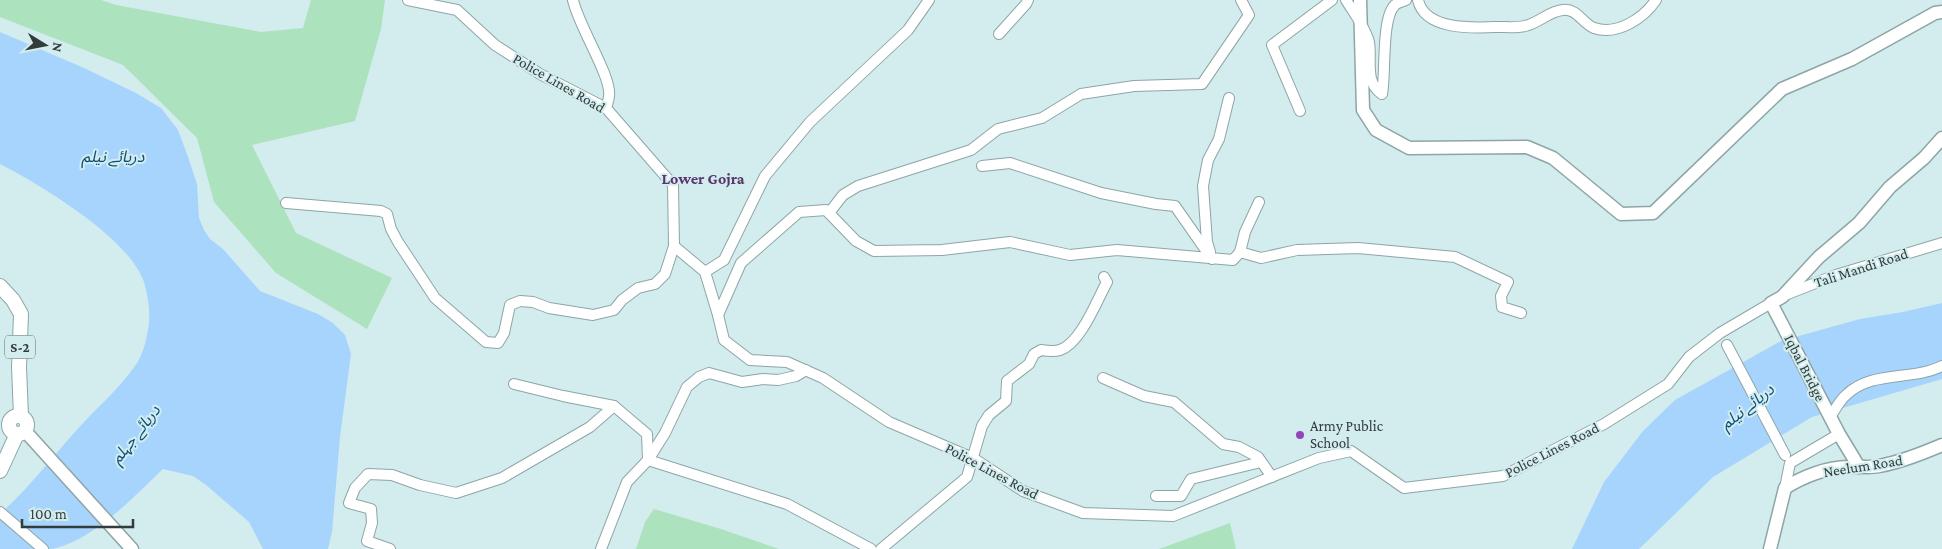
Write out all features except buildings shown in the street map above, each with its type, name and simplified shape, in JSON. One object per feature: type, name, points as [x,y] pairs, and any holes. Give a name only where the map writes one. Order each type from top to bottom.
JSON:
[{"type":"highway","name":"S-2","points":[[0,286],[13,300],[22,314],[19,367],[21,416],[12,417],[9,422],[12,431],[24,434]]},
{"type":"highway","points":[[2,465],[24,434]]},
{"type":"main road","points":[[1360,0],[1364,110],[1376,130],[1409,148],[1527,147],[1553,158],[1621,214],[1653,214],[1782,89],[1852,59],[1935,13],[1942,12]]},
{"type":"main road","points":[[1776,304],[1819,257],[1859,223],[1890,188],[1924,158],[1942,138]]},
{"type":"main road","name":"Iqbal Bridge","points":[[1776,304],[1834,425],[1858,467]]},
{"type":"main road","points":[[24,434],[130,547]]},
{"type":"main road","name":"Neelum Road","points":[[1785,488],[1796,481],[1827,470],[1846,466],[1877,467],[1906,460],[1942,445]]},
{"type":"main road","points":[[1770,549],[1785,488]]},
{"type":"street","name":"Police Lines Road","points":[[286,203],[381,211],[386,214],[391,230],[398,242],[435,298],[486,342],[498,343],[504,333],[510,306],[520,301],[533,302],[549,308],[593,316],[614,310],[622,300],[638,288],[655,284],[665,274],[674,246],[672,185],[606,108],[540,74],[495,45],[457,10],[408,0]]},
{"type":"street","points":[[573,0],[575,13],[607,81],[610,95],[606,108]]},
{"type":"street","points":[[674,246],[705,272],[724,260],[765,176],[810,122],[908,30],[929,0]]},
{"type":"street","points":[[999,34],[1028,0]]},
{"type":"street","points":[[829,213],[844,195],[858,186],[972,150],[998,129],[1042,118],[1081,94],[1134,86],[1202,84],[1249,15],[1241,0]]},
{"type":"street","points":[[1300,111],[1272,45],[1332,0]]},
{"type":"street","points":[[1346,0],[1360,21],[1368,42],[1370,75],[1374,88],[1382,94],[1388,16],[1394,5],[1406,0]]},
{"type":"street","points":[[1418,0],[1420,7],[1437,21],[1459,27],[1524,26],[1541,20],[1554,11],[1566,9],[1575,13],[1594,28],[1613,29],[1626,25],[1649,11],[1656,0]]},
{"type":"street","points":[[1212,259],[1207,242],[1203,186],[1208,160],[1220,139],[1229,98]]},
{"type":"street","points":[[982,166],[1010,163],[1102,193],[1175,206],[1212,259]]},
{"type":"street","points":[[718,314],[741,263],[799,212],[826,210],[856,241],[874,251],[942,250],[1010,242],[1070,255],[1117,250],[1233,260],[1240,252],[1245,232],[1258,202]]},
{"type":"street","name":"Tali Mandi Road","points":[[1776,304],[1836,275],[1942,243]]},
{"type":"street","points":[[1240,252],[1261,258],[1297,250],[1358,248],[1455,257],[1508,282],[1501,296],[1502,307],[1521,312]]},
{"type":"street","name":"Police Lines Road","points":[[705,272],[724,340],[750,360],[787,362],[824,378],[890,422],[973,458],[1023,491],[1083,513],[1173,516],[1319,458],[1351,451],[1404,488],[1503,476],[1604,424],[1668,384],[1689,357],[1712,339],[1776,304]]},
{"type":"street","points":[[881,549],[967,477],[982,426],[989,415],[1006,401],[1007,381],[1028,364],[1034,354],[1041,350],[1051,352],[1062,350],[1073,340],[1086,325],[1091,311],[1107,282],[1104,277]]},
{"type":"street","points":[[1727,345],[1785,455]]},
{"type":"street","points":[[1785,488],[1790,463],[1834,425],[1846,395],[1866,381],[1903,377],[1942,366]]},
{"type":"street","points":[[602,549],[627,482],[648,460],[665,433],[687,387],[699,377],[709,374],[742,382],[763,379],[778,380],[796,376],[806,370]]},
{"type":"street","points":[[1102,378],[1144,396],[1174,402],[1223,444],[1239,447],[1258,458],[1272,477]]},
{"type":"street","points":[[514,384],[614,406],[647,434],[648,460]]},
{"type":"street","points":[[390,549],[368,541],[372,523],[371,509],[349,503],[355,488],[368,474],[392,475],[420,485],[456,493],[502,478],[590,427],[614,406]]},
{"type":"street","points":[[648,460],[786,504],[871,549]]},
{"type":"street","points":[[1156,496],[1181,496],[1191,479],[1261,462]]},
{"type":"street","points":[[0,512],[43,549]]},
{"type":"green space","points":[[0,0],[101,0],[116,5],[261,32],[303,28],[311,0],[385,0],[381,29],[355,121],[252,145],[296,233],[392,278],[367,329],[276,273],[214,202],[197,138],[123,65],[0,17]]},
{"type":"green space","points":[[654,509],[779,549],[636,549],[645,522]]},
{"type":"green space","points":[[1230,523],[1236,549],[1159,549]]},
{"type":"water","name":"دریائے نیلم","points":[[0,32],[84,68],[136,93],[161,108],[178,130],[197,184],[199,218],[210,239],[223,249],[260,291],[318,314],[333,323],[345,335],[351,354],[340,437],[332,532],[328,549],[263,549],[249,522],[206,485],[193,476],[163,469],[111,517],[81,538],[51,549],[0,549],[0,514],[29,485],[130,373],[143,349],[149,318],[147,292],[144,282],[135,265],[121,248],[82,214],[38,185],[0,164]]},
{"type":"water","name":"دریائے نیلم","points":[[1942,303],[1942,379],[1812,417],[1713,477],[1639,549],[1572,549],[1604,482],[1643,431],[1675,400],[1781,341],[1860,319]]},
{"type":"place","name":"Army Public School","points":[[1300,435]]},
{"type":"district","name":"Lower Gojra","points":[[703,178]]},
{"type":"water label","name":"دریائے جہلم","points":[[135,434]]}]
